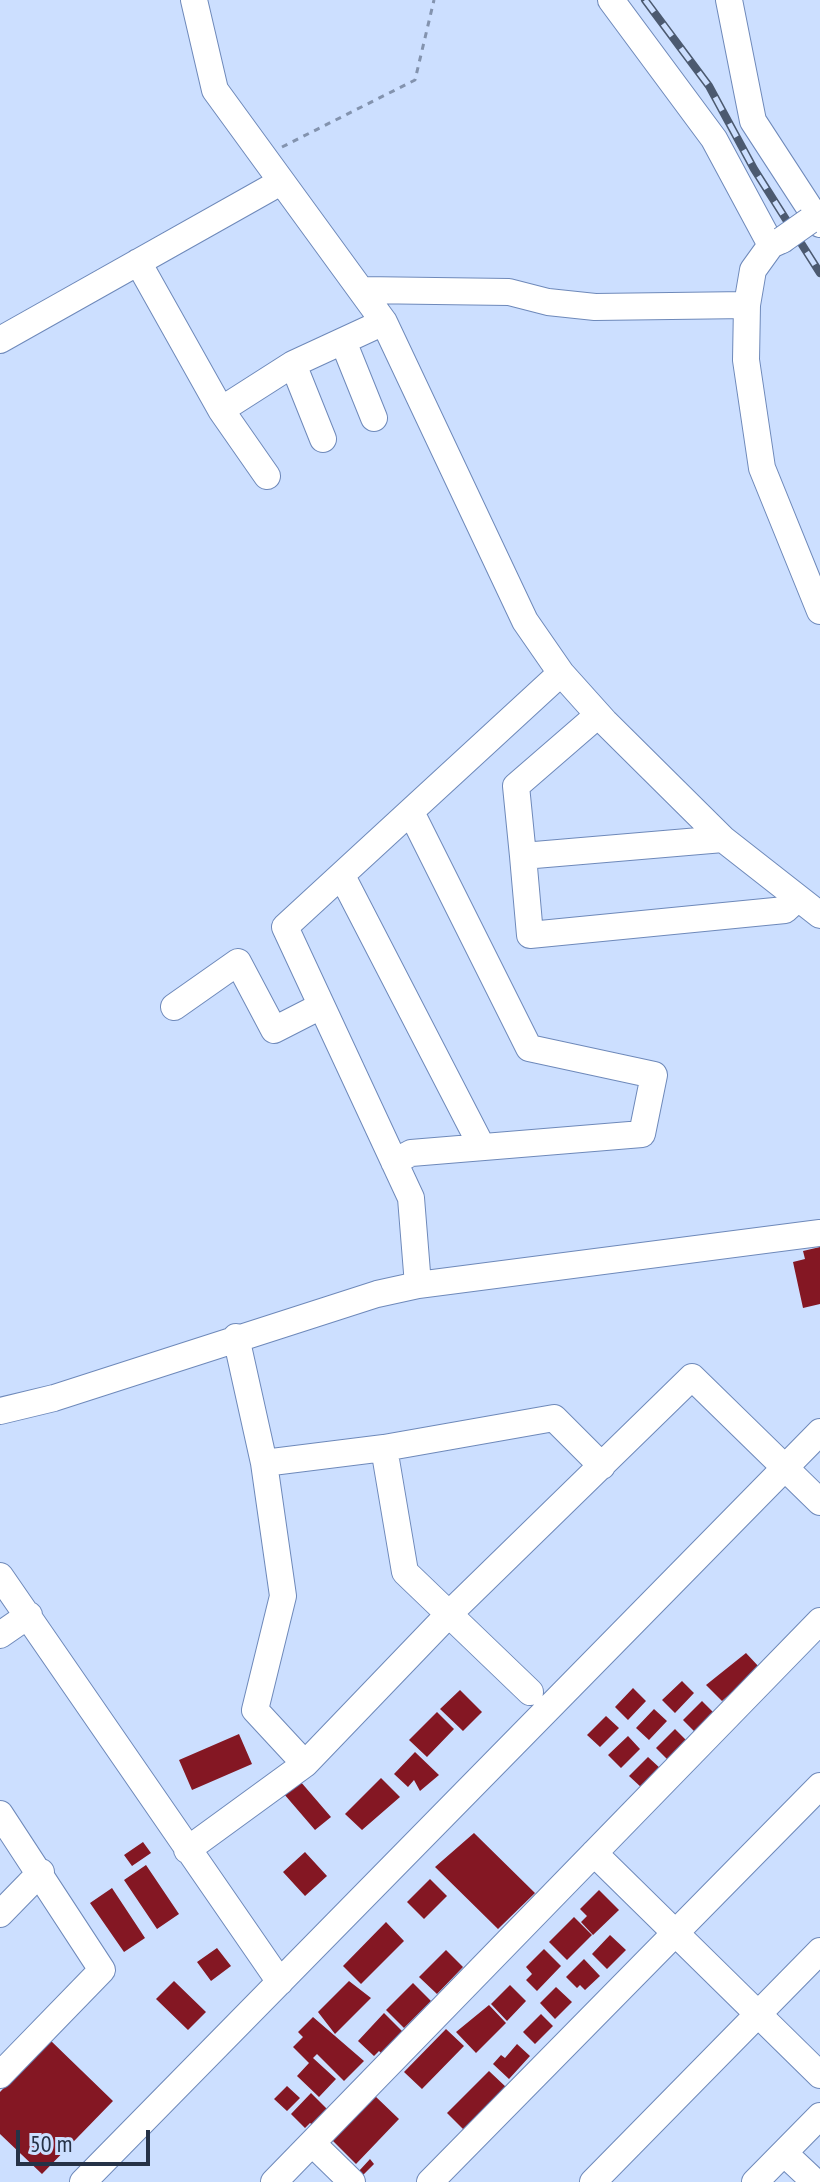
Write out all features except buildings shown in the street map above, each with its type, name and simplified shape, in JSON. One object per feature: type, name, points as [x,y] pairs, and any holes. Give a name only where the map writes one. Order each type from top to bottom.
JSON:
[{"type":"street","points":[[194,0],[215,90],[279,183],[384,322],[525,621],[561,673],[598,715],[723,839],[820,915]]},
{"type":"street","points":[[611,0],[714,139],[776,242]]},
{"type":"street","points":[[729,0],[753,121],[815,221],[776,242],[753,270],[747,305],[746,360],[762,468],[820,611]]},
{"type":"street","points":[[0,340],[279,183]]},
{"type":"street","points":[[138,262],[221,410],[267,476]]},
{"type":"street","points":[[362,290],[509,292],[548,302],[595,307],[747,305]]},
{"type":"street","points":[[221,410],[293,364],[384,322]]},
{"type":"street","points":[[343,341],[374,418]]},
{"type":"street","points":[[293,364],[323,439]]},
{"type":"street","points":[[418,1285],[411,1198],[285,927],[561,673]]},
{"type":"street","points":[[598,715],[516,786],[530,935],[785,910],[798,898]]},
{"type":"street","points":[[394,1162],[411,1153],[642,1134],[654,1075],[529,1048],[411,812]]},
{"type":"street","points":[[523,856],[723,839]]},
{"type":"street","points":[[342,876],[482,1147]]},
{"type":"street","points":[[174,1007],[238,962],[274,1030],[321,1006]]},
{"type":"street","points":[[0,1411],[54,1398],[377,1294],[418,1285],[820,1233]]},
{"type":"street","points":[[236,1337],[264,1463],[283,1596],[255,1710],[305,1764]]},
{"type":"street","points":[[187,1850],[305,1764],[449,1614],[692,1377],[820,1502]]},
{"type":"street","points":[[264,1463],[384,1448],[554,1418],[602,1466]]},
{"type":"street","points":[[83,2182],[820,1432]]},
{"type":"street","points":[[384,1448],[405,1572],[530,1692]]},
{"type":"street","points":[[0,1576],[280,1982]]},
{"type":"street","points":[[0,1635],[29,1615]]},
{"type":"street","points":[[274,2182],[820,1621]]},
{"type":"street","points":[[430,2182],[820,1786]]},
{"type":"street","points":[[0,1814],[41,1872],[102,1970],[0,2075]]},
{"type":"street","points":[[594,1853],[674,1935],[820,2075]]},
{"type":"street","points":[[0,1914],[41,1872]]},
{"type":"street","points":[[593,2182],[820,1951]]},
{"type":"street","points":[[755,2182],[820,2116]]},
{"type":"street","points":[[312,2143],[352,2182]]},
{"type":"street","points":[[784,2153],[815,2182]]},
{"type":"path","points":[[261,157],[415,80],[434,0]]},
{"type":"railway","points":[[645,0],[709,86],[754,169],[820,273]]}]
